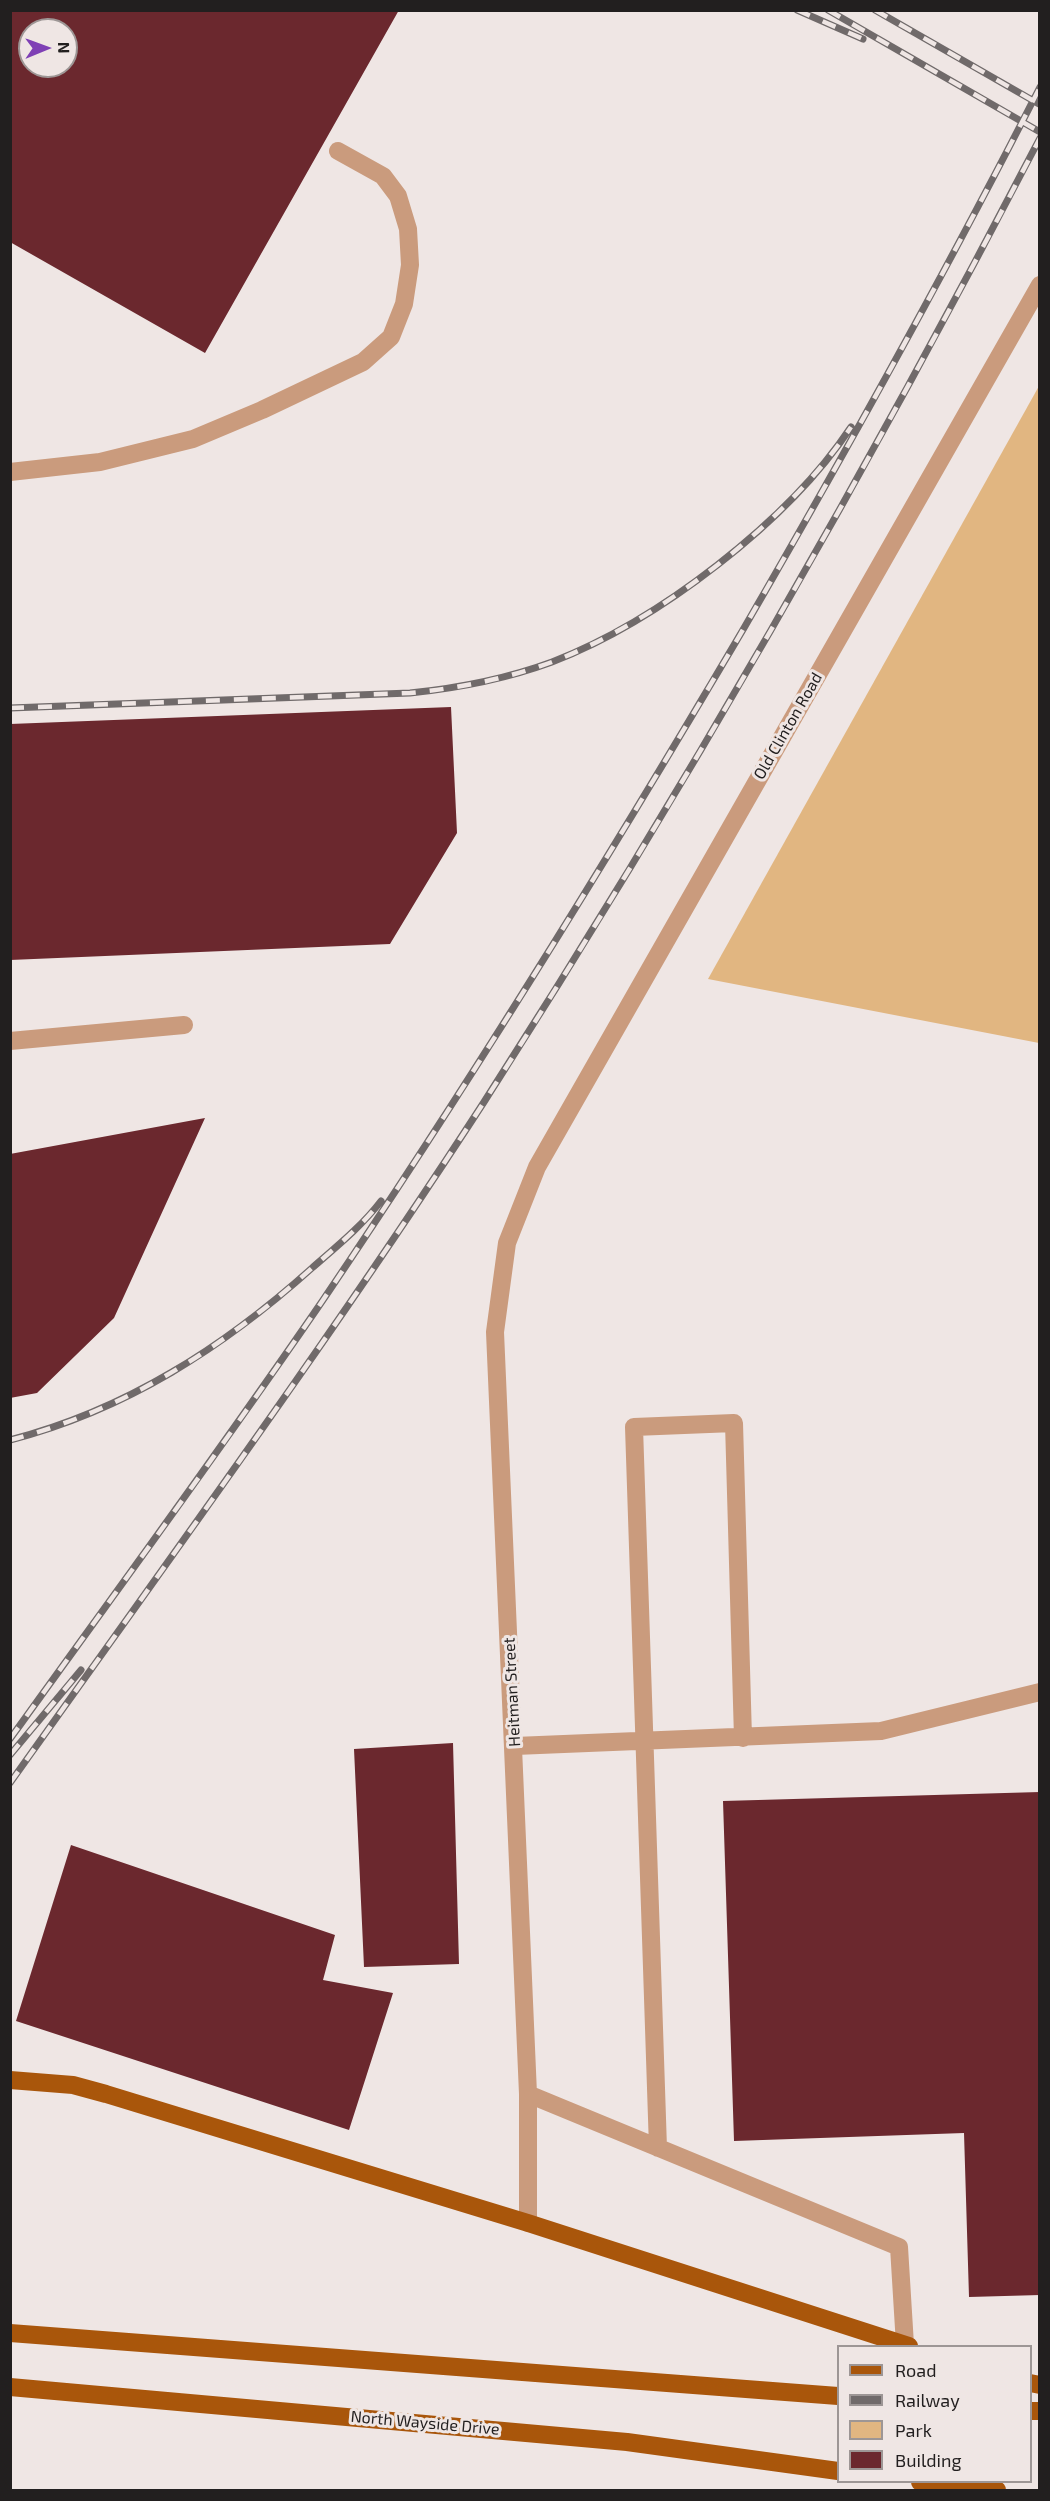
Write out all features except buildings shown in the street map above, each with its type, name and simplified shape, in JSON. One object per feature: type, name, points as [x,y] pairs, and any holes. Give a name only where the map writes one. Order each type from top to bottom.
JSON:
[{"type":"main road","points":[[10,2080],[73,2085],[528,2223],[904,2345]]},
{"type":"main road","points":[[10,2333],[837,2396]]},
{"type":"main road","name":"North Wayside Drive","points":[[10,2387],[616,2441],[837,2471]]},
{"type":"main road","points":[[937,2483],[997,2490]]},
{"type":"lane","points":[[10,471],[100,462],[193,439],[262,410],[363,362],[391,337],[405,294],[410,265],[408,229],[398,196],[383,176],[338,151]]},
{"type":"lane","name":"Old Clinton Road","points":[[537,1167],[1040,285]]},
{"type":"lane","points":[[10,1041],[184,1025]]},
{"type":"lane","name":"Heitman Street","points":[[528,2223],[528,2094],[515,1746],[495,1332],[507,1244],[537,1167]]},
{"type":"lane","points":[[658,2148],[634,1427],[734,1423],[743,1738]]},
{"type":"lane","points":[[515,1746],[881,1731],[1040,1692]]},
{"type":"lane","points":[[528,2094],[899,2247],[907,2345]]},
{"type":"green space","points":[[1039,386],[1039,1043],[708,979]]},
{"type":"railway","points":[[797,10],[863,39]]},
{"type":"railway","points":[[828,10],[1040,132]]},
{"type":"railway","points":[[875,10],[1039,104]]},
{"type":"railway","points":[[10,1739],[323,1300],[539,967],[744,628],[933,292],[1040,87]]},
{"type":"railway","points":[[10,1783],[369,1275],[484,1102],[558,985],[703,747],[842,506],[1040,138]]},
{"type":"railway","points":[[10,708],[410,693],[482,682],[535,668],[593,644],[635,621],[677,595],[718,565],[793,498],[824,463],[851,427]]},
{"type":"railway","points":[[10,1440],[94,1412],[172,1372],[208,1349],[279,1297],[348,1236],[381,1201]]},
{"type":"railway","points":[[10,1755],[81,1670]]}]
